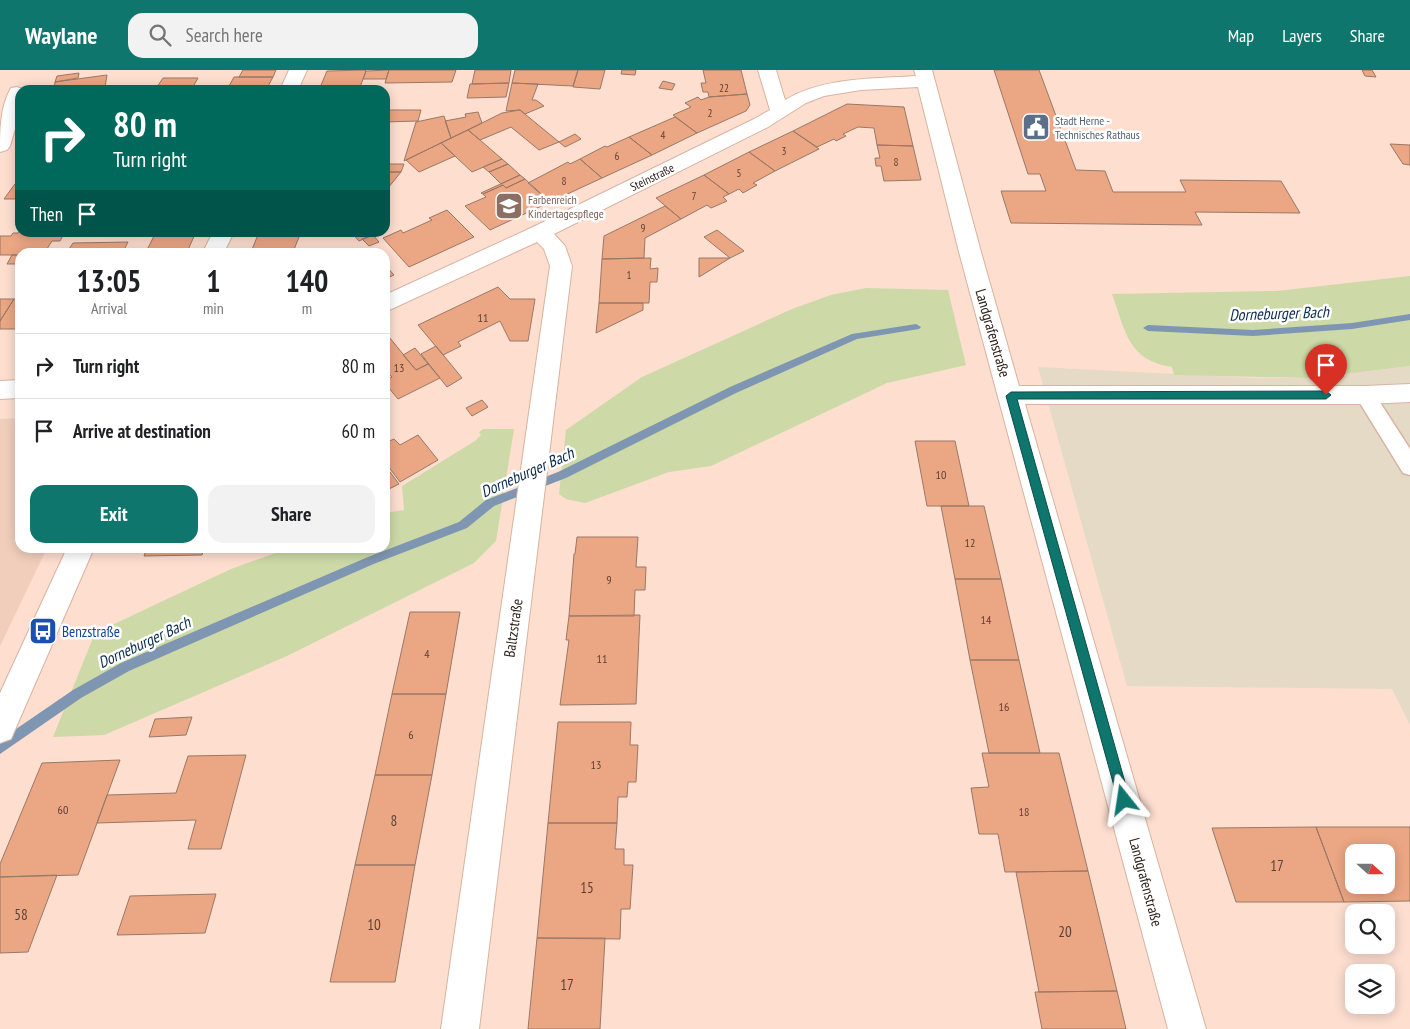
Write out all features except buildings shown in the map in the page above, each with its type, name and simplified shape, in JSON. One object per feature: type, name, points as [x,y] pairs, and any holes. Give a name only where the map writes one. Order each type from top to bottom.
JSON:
[{"type":"street","points":[[291,85],[298,70]]},
{"type":"street","points":[[767,70],[779,111]]},
{"type":"street","name":"Steinstraße","points":[[390,302],[540,232],[761,123],[779,111],[820,91],[925,76]]},
{"type":"street","name":"Landgrafenstraße","points":[[925,76],[970,252],[1187,1029]]},
{"type":"street","points":[[0,146],[15,98]]},
{"type":"street","name":"Baltzstraße","points":[[460,1029],[561,266],[554,246],[540,232]]},
{"type":"street","points":[[0,390],[15,389]]},
{"type":"street","points":[[1011,396],[1365,395],[1410,392]]},
{"type":"street","points":[[4,719],[78,553]]},
{"type":"lane","points":[[1365,395],[1410,467]]},
{"type":"shaded area","points":[[1410,366],[1410,725],[1392,689],[1127,686],[1038,367],[1253,378],[1311,378]]},
{"type":"shaded area","points":[[15,418],[15,553],[45,553],[0,646],[0,419]]},
{"type":"green space","points":[[1410,276],[1410,366],[1311,378],[1174,375],[1172,367],[1157,364],[1146,358],[1130,342],[1112,294],[1277,291]]},
{"type":"green space","points":[[866,288],[948,290],[966,365],[887,383],[711,466],[669,472],[585,503],[566,499],[559,494],[566,430],[642,377],[792,309],[831,295]]},
{"type":"green space","points":[[483,429],[514,429],[496,541],[474,563],[287,656],[104,735],[53,737],[95,633],[231,569],[275,553],[390,553],[390,512],[404,510],[402,486],[475,441],[481,435],[479,432]]},
{"type":"waterway","name":"Dorneburger Bach","points":[[1148,328],[1253,333],[1352,326],[1410,317]]},
{"type":"waterway","name":"Dorneburger Bach","points":[[0,748],[77,694],[125,667],[372,560],[463,525],[490,503],[562,475],[733,390],[855,336],[916,327]]},
{"type":"place","name":"Stadt Herne - Technisches Rathaus","points":[[1036,127]]},
{"type":"place","name":"Farbenreich Kindertagespflege","points":[[509,206]]},
{"type":"place","name":"Benzstraße","points":[[43,631]]},
{"type":"route","points":[[1124,800],[1011,396],[1326,395]]}]
